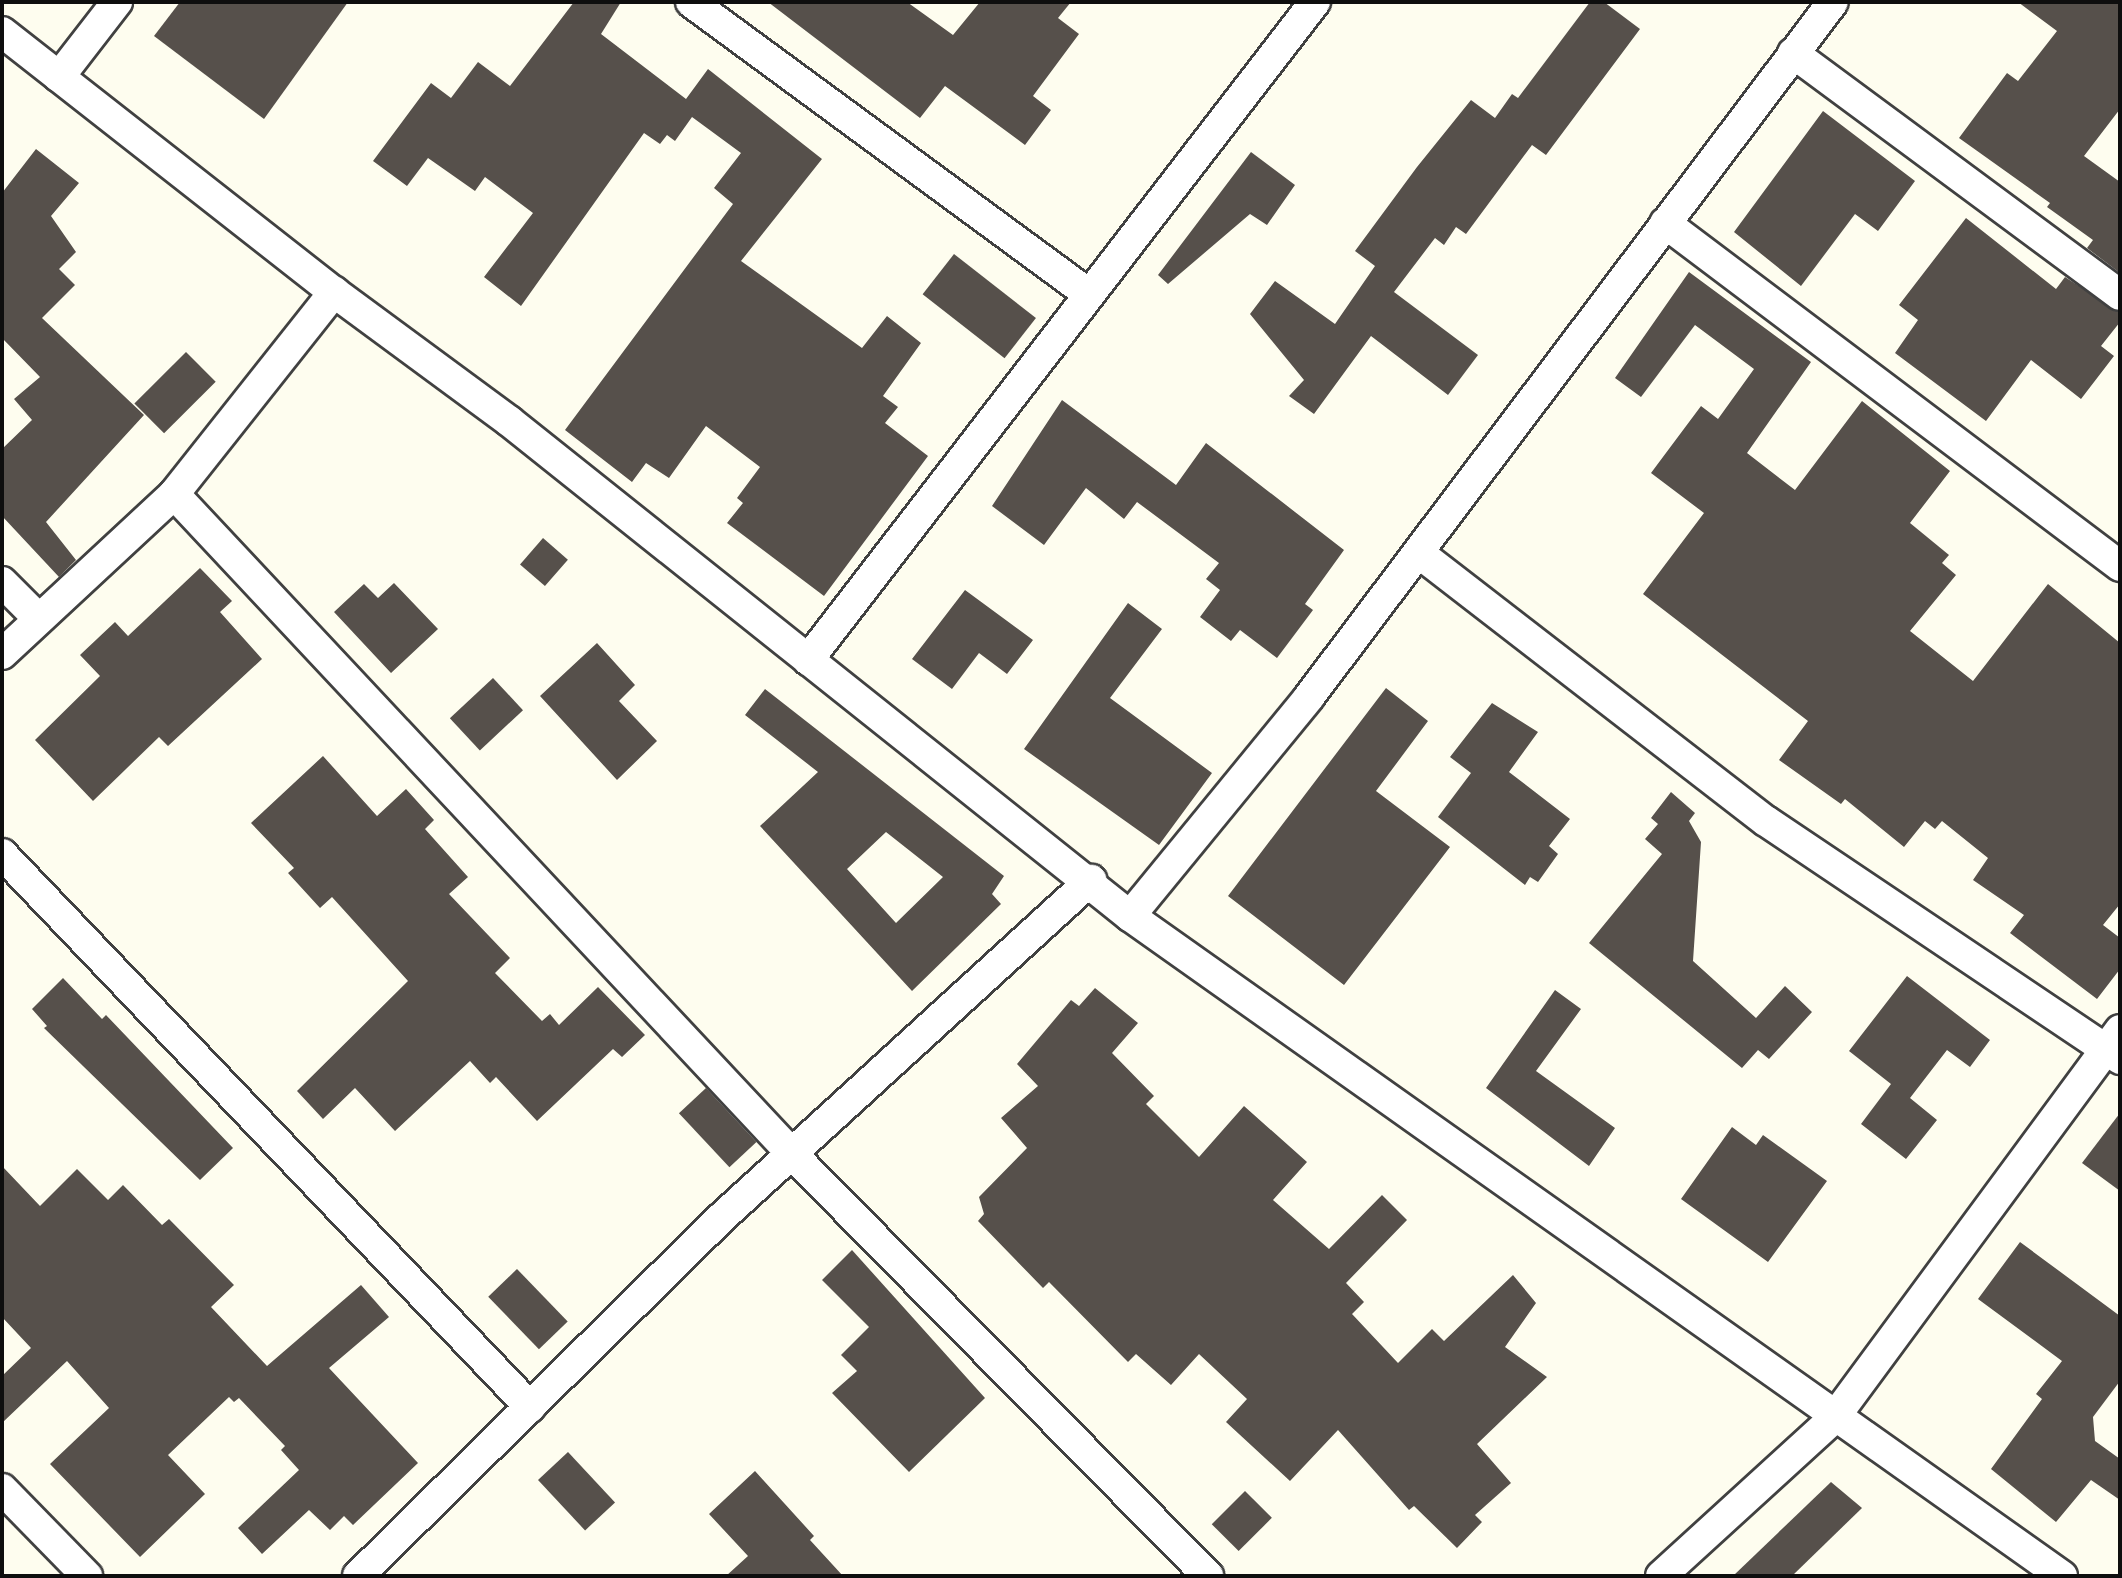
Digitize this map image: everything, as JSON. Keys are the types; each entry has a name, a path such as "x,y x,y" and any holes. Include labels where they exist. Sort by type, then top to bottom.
{"street":[{"path":"59,77 117,2"},
{"path":"691,2 1088,294"},
{"path":"808,660 1315,2"},
{"path":"1130,916 1419,553 1833,2"},
{"path":"2,32 334,292 509,421 808,660 1091,880 1130,916 1834,1418 2062,1576"},
{"path":"1793,53 2120,295"},
{"path":"1665,223 2120,566"},
{"path":"2,654 174,494 334,292"},
{"path":"174,494 792,1154 1208,1576"},
{"path":"1419,553 1766,821 2116,1045 1834,1418 1661,1576"},
{"path":"2,582 39,619"},
{"path":"2,854 530,1407"},
{"path":"358,1576 792,1154 1091,880"},
{"path":"2,1489 87,1576"}],"building":[{"path":"180,2 348,2 264,119 154,36"},
{"path":"574,2 621,2 601,34 686,99 708,69 822,159 741,261 862,348 887,316 921,343 883,396 898,407 885,423 928,456 824,596 727,523 743,503 737,498 760,467 706,426 669,478 646,463 632,482 565,430 733,204 714,188 741,153 692,117 675,141 667,135 660,144 644,133 521,306 484,277 533,213 485,177 475,191 428,158 407,186 373,161 431,83 451,98 478,62 510,86"},
{"path":"768,2 907,2 953,35 980,2 1071,2 1058,18 1079,34 1033,96 1051,110 1025,145 945,86 920,118"},
{"path":"1590,2 1604,2 1640,29 1546,155 1532,145 1466,234 1456,227 1444,245 1435,238 1394,292 1478,355 1448,395 1371,336 1314,414 1289,396 1304,380 1250,314 1275,281 1335,324 1375,266 1355,251 1417,167 1471,100 1495,118 1512,94 1518,98"},
{"path":"2018,2 2120,2 2120,109 2084,156 2120,182 2120,273 2087,248 2093,240 2047,207 2050,203 1959,138 2007,73 2018,81 2057,31"},
{"path":"1823,111 1915,181 1878,231 1855,214 1801,286 1734,232"},
{"path":"36,149 79,183 51,216 76,252 59,269 75,285 42,318 144,415 46,522 76,560 59,577 2,516 2,449 32,420 14,399 40,377 2,338 2,193"},
{"path":"1251,152 1295,185 1267,225 1250,214 1168,284 1158,275"},
{"path":"1966,218 2056,289 2065,277 2120,313 2120,322 2101,346 2114,356 2081,399 2031,360 1986,421 1895,353 1918,320 1899,305"},
{"path":"954,254 1036,318 1005,358 923,294"},
{"path":"1689,272 1811,362 1747,453 1795,490 1862,401 1950,471 1910,523 1949,555 1942,563 1956,575 1910,631 1973,681 2048,584 2120,643 2120,904 2103,925 2120,938 2120,969 2097,999 2010,933 2024,915 1973,880 1988,858 1942,821 1935,829 1925,821 1904,847 1845,799 1841,804 1779,760 1808,721 1643,594 1704,513 1651,473 1701,406 1718,419 1754,369 1695,325 1641,397 1615,378"},
{"path":"186,352 216,382 164,433 134,404"},
{"path":"1062,400 1176,485 1206,443 1344,550 1305,604 1313,610 1277,658 1240,630 1231,641 1200,617 1220,590 1206,579 1219,563 1137,502 1124,519 1086,488 1044,545 992,506"},
{"path":"543,538 568,560 545,586 520,564"},
{"path":"200,568 232,601 220,612 262,659 168,746 159,737 93,801 35,740 100,676 80,655 115,622 128,636"},
{"path":"394,583 438,629 391,673 334,612 364,584 378,598"},
{"path":"965,590 1033,640 1007,674 979,653 952,689 912,659"},
{"path":"1128,603 1162,629 1110,698 1212,773 1159,845 1024,749"},
{"path":"597,643 635,685 619,701 657,741 617,780 540,696"},
{"path":"493,678 523,710 480,750 450,718"},
{"path":"1386,688 1428,721 1376,791 1450,847 1344,985 1228,896"},
{"path":"765,689 1004,876 992,894 1001,904 912,991 760,826 818,772 745,715","holes":["886,832 943,877 896,923 847,869"]},
{"path":"1492,703 1538,732 1509,772 1570,819 1549,846 1558,854 1538,882 1530,877 1525,885 1438,817 1471,773 1450,757"},
{"path":"323,756 377,816 406,789 434,820 425,829 468,877 449,894 510,958 495,973 542,1021 550,1014 559,1025 598,987 645,1035 622,1057 613,1049 537,1121 496,1077 490,1083 470,1061 395,1131 355,1088 323,1119 297,1091 408,981 332,897 320,908 288,873 294,868 251,823"},
{"path":"1671,792 1695,813 1689,821 1701,842 1693,961 1756,1018 1785,986 1812,1012 1769,1059 1758,1050 1742,1068 1589,943 1662,854 1645,839 1658,824 1651,818"},
{"path":"1907,976 1990,1040 1970,1067 1947,1050 1910,1098 1937,1120 1906,1159 1861,1124 1891,1084 1849,1051"},
{"path":"63,978 102,1019 106,1015 233,1148 200,1180 44,1028 47,1026 32,1009"},
{"path":"1095,988 1138,1023 1112,1053 1154,1096 1146,1104 1199,1157 1244,1106 1307,1162 1273,1200 1329,1249 1382,1195 1407,1220 1346,1283 1364,1302 1352,1314 1398,1363 1432,1329 1444,1341 1513,1275 1536,1303 1505,1347 1547,1377 1477,1444 1511,1483 1475,1515 1482,1522 1457,1548 1414,1506 1409,1510 1338,1430 1290,1481 1226,1422 1247,1399 1199,1354 1171,1385 1136,1354 1128,1362 1049,1282 1043,1288 978,1221 984,1214 979,1197 1027,1148 1001,1118 1038,1086 1017,1064 1071,1000 1079,1006"},
{"path":"1555,990 1581,1009 1536,1071 1615,1128 1589,1166 1486,1088"},
{"path":"706,1088 756,1142 729,1167 679,1113"},
{"path":"2120,1113 2120,1191 2082,1163"},
{"path":"1732,1127 1756,1145 1763,1135 1827,1181 1768,1262 1681,1199"},
{"path":"2,1166 40,1206 77,1169 108,1200 123,1185 162,1225 169,1219 234,1285 211,1307 267,1366 361,1285 389,1317 329,1368 418,1463 353,1525 344,1516 330,1530 309,1510 262,1554 238,1528 299,1470 281,1450 285,1446 239,1398 234,1402 229,1397 168,1455 205,1494 140,1557 50,1464 109,1408 67,1361 2,1423 2,1376 31,1348 2,1317"},
{"path":"2020,1242 2120,1316 2120,1381 2093,1417 2095,1441 2120,1459 2120,1500 2091,1480 2056,1522 1991,1469 2042,1399 2036,1394 2062,1361 1978,1299"},
{"path":"852,1250 985,1398 909,1472 832,1393 857,1371 841,1355 869,1327 822,1280"},
{"path":"517,1269 568,1322 539,1349 488,1297"},
{"path":"568,1452 615,1502 585,1530 538,1480"},
{"path":"755,1471 814,1536 810,1540 843,1576 726,1576 748,1556 709,1514"},
{"path":"1831,1482 1862,1508 1792,1576 1733,1576"},
{"path":"1245,1491 1272,1518 1239,1551 1212,1524"}]}
